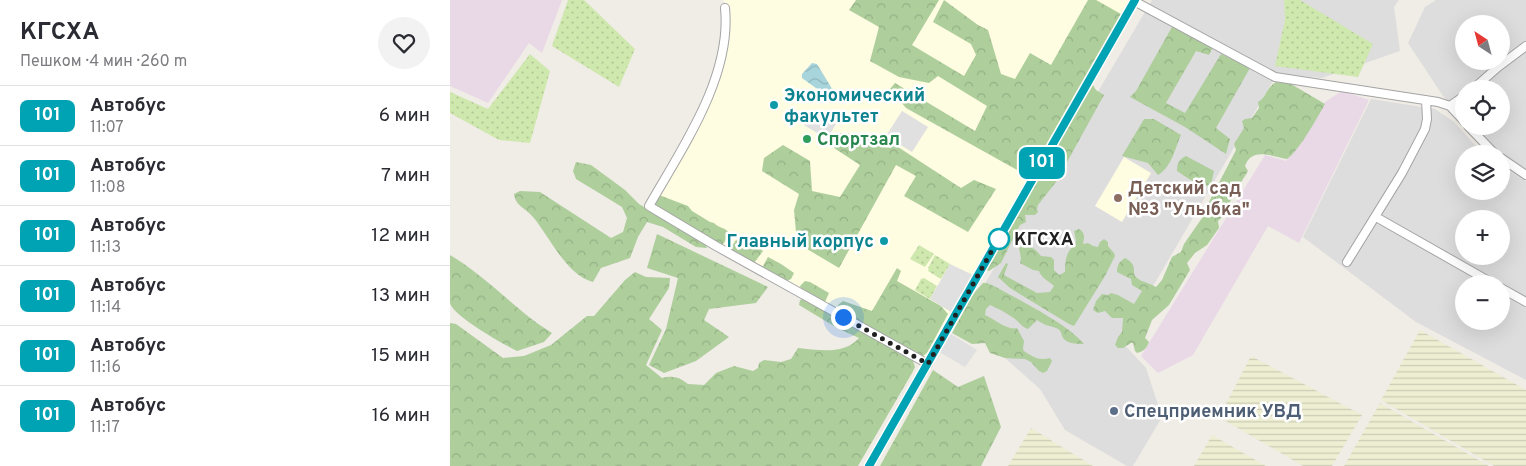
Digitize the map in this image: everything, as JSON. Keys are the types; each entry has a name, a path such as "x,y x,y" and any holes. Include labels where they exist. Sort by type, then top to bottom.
{"street":[{"path":"869,466 1134,1 1274,77 1426,100 1450,106 1455,112"},
{"path":"725,8 726,21 722,53 712,88 689,136 649,206 732,256 928,364"},
{"path":"1483,80 1526,46"},
{"path":"1347,262 1402,173 1425,129 1427,120 1426,100"},
{"path":"1450,106 1455,102"},
{"path":"1477,135 1486,145"},
{"path":"1510,164 1526,175"},
{"path":"1376,217 1478,275"},
{"path":"1510,293 1526,302"}],"shaded area":[{"path":"450,0 562,0 542,53 529,43 488,103 450,86"},
{"path":"724,0 1134,0 928,363 650,206 715,83 728,22"},
{"path":"1152,0 1399,0 1394,7 1400,51 1322,78 1277,74 1121,341 1146,368 1162,417 1133,466 1127,466 1065,430 1040,389 963,321"},
{"path":"1436,0 1526,0 1526,172 1510,161 1510,145 1488,145 1478,135 1510,135 1510,80 1455,80 1455,109 1443,96 1408,43 1425,7"},
{"path":"1342,91 1369,100 1299,243 1268,226 1193,355 1158,373 1141,356 1265,155 1286,161 1298,147 1325,102"},
{"path":"1371,99 1435,109 1455,123 1455,135 1466,135 1475,145 1455,145 1455,200 1510,200 1510,171 1526,181 1526,380 1416,322 1303,237"},
{"path":"813,110 836,124 827,139 804,125"},
{"path":"902,111 928,127 912,152 886,136"},
{"name":"Детский сад №3 \"Улыбка\"","path":"1124,157 1151,173 1122,222 1095,206"},
{"path":"950,264 973,275 951,312 930,299"},
{"path":"946,331 977,350 965,367 936,350"}],"green space":[{"path":"568,0 584,0 635,49 619,87 552,46"},
{"path":"856,0 939,0 912,45 964,76 976,55 971,44 933,22 944,0 978,25 988,30 1001,74 1015,79 1030,53 1051,65 1088,0 1096,0 1121,14 1028,176 906,108 890,89 895,83 975,131 987,106 938,76 929,83 899,77 870,61 879,27 849,10"},
{"path":"1284,0 1300,0 1373,44 1358,77 1275,66 1285,20"},
{"path":"1172,27 1213,47 1209,55 1196,51 1166,103 1185,113 1221,54 1250,68 1216,128 1230,139 1226,154 1185,127 1130,97 1136,91"},
{"path":"530,54 550,71 530,143 499,140 450,113 450,92 488,109"},
{"path":"1276,82 1291,84 1325,104 1313,125 1297,149 1287,159 1258,154 1248,160 1245,166 1248,171 1232,197 1226,213 1218,221 1219,228 1207,245 1195,253 1187,263 1190,270 1169,305 1152,320 1145,338 1149,342 1146,348 1137,353 1133,343 1131,343 1123,348 1118,348 1115,345 1122,332 1123,318 1112,318 1105,311 1098,313 1093,310 1096,301 1102,294 1108,295 1111,293 1134,304 1142,291 1132,285 1131,279 1117,272 1117,267 1125,258 1134,267 1134,274 1139,279 1156,287 1162,280 1172,257 1181,252 1184,244 1209,208 1209,202 1236,150 1234,144 1244,128 1242,121 1252,118 1259,108 1258,102"},
{"path":"1093,85 1096,90 1104,95 1056,182 1038,205 1038,212 1035,215 1025,215 1026,222 1020,225 1001,263 989,271 986,270 985,268"},
{"path":"1144,119 1154,119 1181,135 1170,162 1163,172 1158,175 1148,163 1122,156"},
{"path":"840,133 878,134 961,188 974,180 996,189 968,232 904,196 916,176 896,165 839,268 797,243 794,210 799,194 762,171 764,158 783,145 810,161 812,191 840,197 860,165 834,148"},
{"path":"1186,156 1214,171 1211,185 1199,184 1177,171 1179,162"},
{"path":"576,162 591,165 625,190 639,204 705,243 707,248 696,247 663,227 647,222 638,237 630,258 601,268 593,282 583,278 567,264 533,217 519,205 514,194 520,191 540,192 611,238 623,232 627,218 622,207 576,179 573,171"},
{"path":"659,195 688,206 692,211 726,230 729,233 724,243 721,245 655,207 653,204"},
{"path":"1079,229 1084,234 1083,244 1088,243 1098,247 1104,239 1108,242 1108,246 1115,256 1074,326 1010,288 998,277 1006,263 1008,264 1004,275 1037,293 1050,292 1054,286 1043,278 1039,271 1020,263 1019,248 1023,246 1025,248 1032,248 1041,256 1051,257 1054,260 1054,270 1059,275 1065,272 1067,257 1076,241 1074,231"},
{"path":"657,234 768,287 756,303 709,309 704,320 729,337 696,361 664,373 649,365 666,329 678,278 647,268"},
{"path":"736,240 755,249 757,245 763,251 754,263 737,255 730,249"},
{"path":"919,245 934,254 925,267 910,259"},
{"path":"450,255 479,275 527,316 552,333 544,342 517,351 469,322 453,309 450,303"},
{"path":"935,255 950,264 941,279 928,271"},
{"path":"768,257 794,273 791,279 787,281 764,270 763,266"},
{"path":"897,268 901,271 897,281 941,306 948,314 927,353 923,356 915,351 911,353 837,307 843,301 872,311"},
{"path":"635,272 646,277 670,278 669,288 649,319 662,330 646,365 662,378 676,377 688,384 704,385 716,373 734,366 753,371 764,360 781,362 791,359 798,348 839,349 846,347 859,338 837,328 799,305 800,300 804,299 865,331 913,361 915,367 858,466 450,466 450,323 456,324 503,358 524,356 551,345 587,316 594,316 625,280"},
{"path":"924,278 937,286 930,299 915,290 921,279"},
{"path":"805,281 829,293 825,302 801,289 800,286"},
{"path":"983,283 996,287 1043,313 1077,336 1084,344 1067,341 1058,329 1037,320 1028,329 1009,315 990,305 986,309 985,315 1009,328 1017,328 1024,341 1024,351 1036,358 1050,358 1052,361 1047,371 1043,373 1025,359 1005,358 990,353 985,343 972,344 952,333 973,294"},
{"path":"1420,330 1526,390 1526,466 1494,466 1381,400"},
{"path":"1251,356 1362,415 1332,466 1303,466 1219,417"},
{"path":"933,370 958,387 984,376 1001,427 981,466 880,466"},
{"path":"1380,403 1489,466 1344,466"},
{"path":"1031,428 1093,466 1008,466"},
{"path":"1212,435 1266,466 1194,466"}],"water":[{"path":"812,63 817,64 834,92 831,96 827,96 802,78 802,74"}],"bus line":[{"name":"101","path":"869,466 1135,0"}],"place":[{"name":"Экономический факультет","path":"774,105"},
{"name":"Спортзал","path":"807,139"},
{"name":"Детский сад №3 \"Улыбка\"","path":"1118,198"},
{"name":"КГСХА","path":"999,239"},
{"name":"Главный корпус","path":"884,241"},
{"name":"Спецприемник УВД","path":"1114,411"}],"route":[{"path":"843,317 928,364 999,239"}]}
